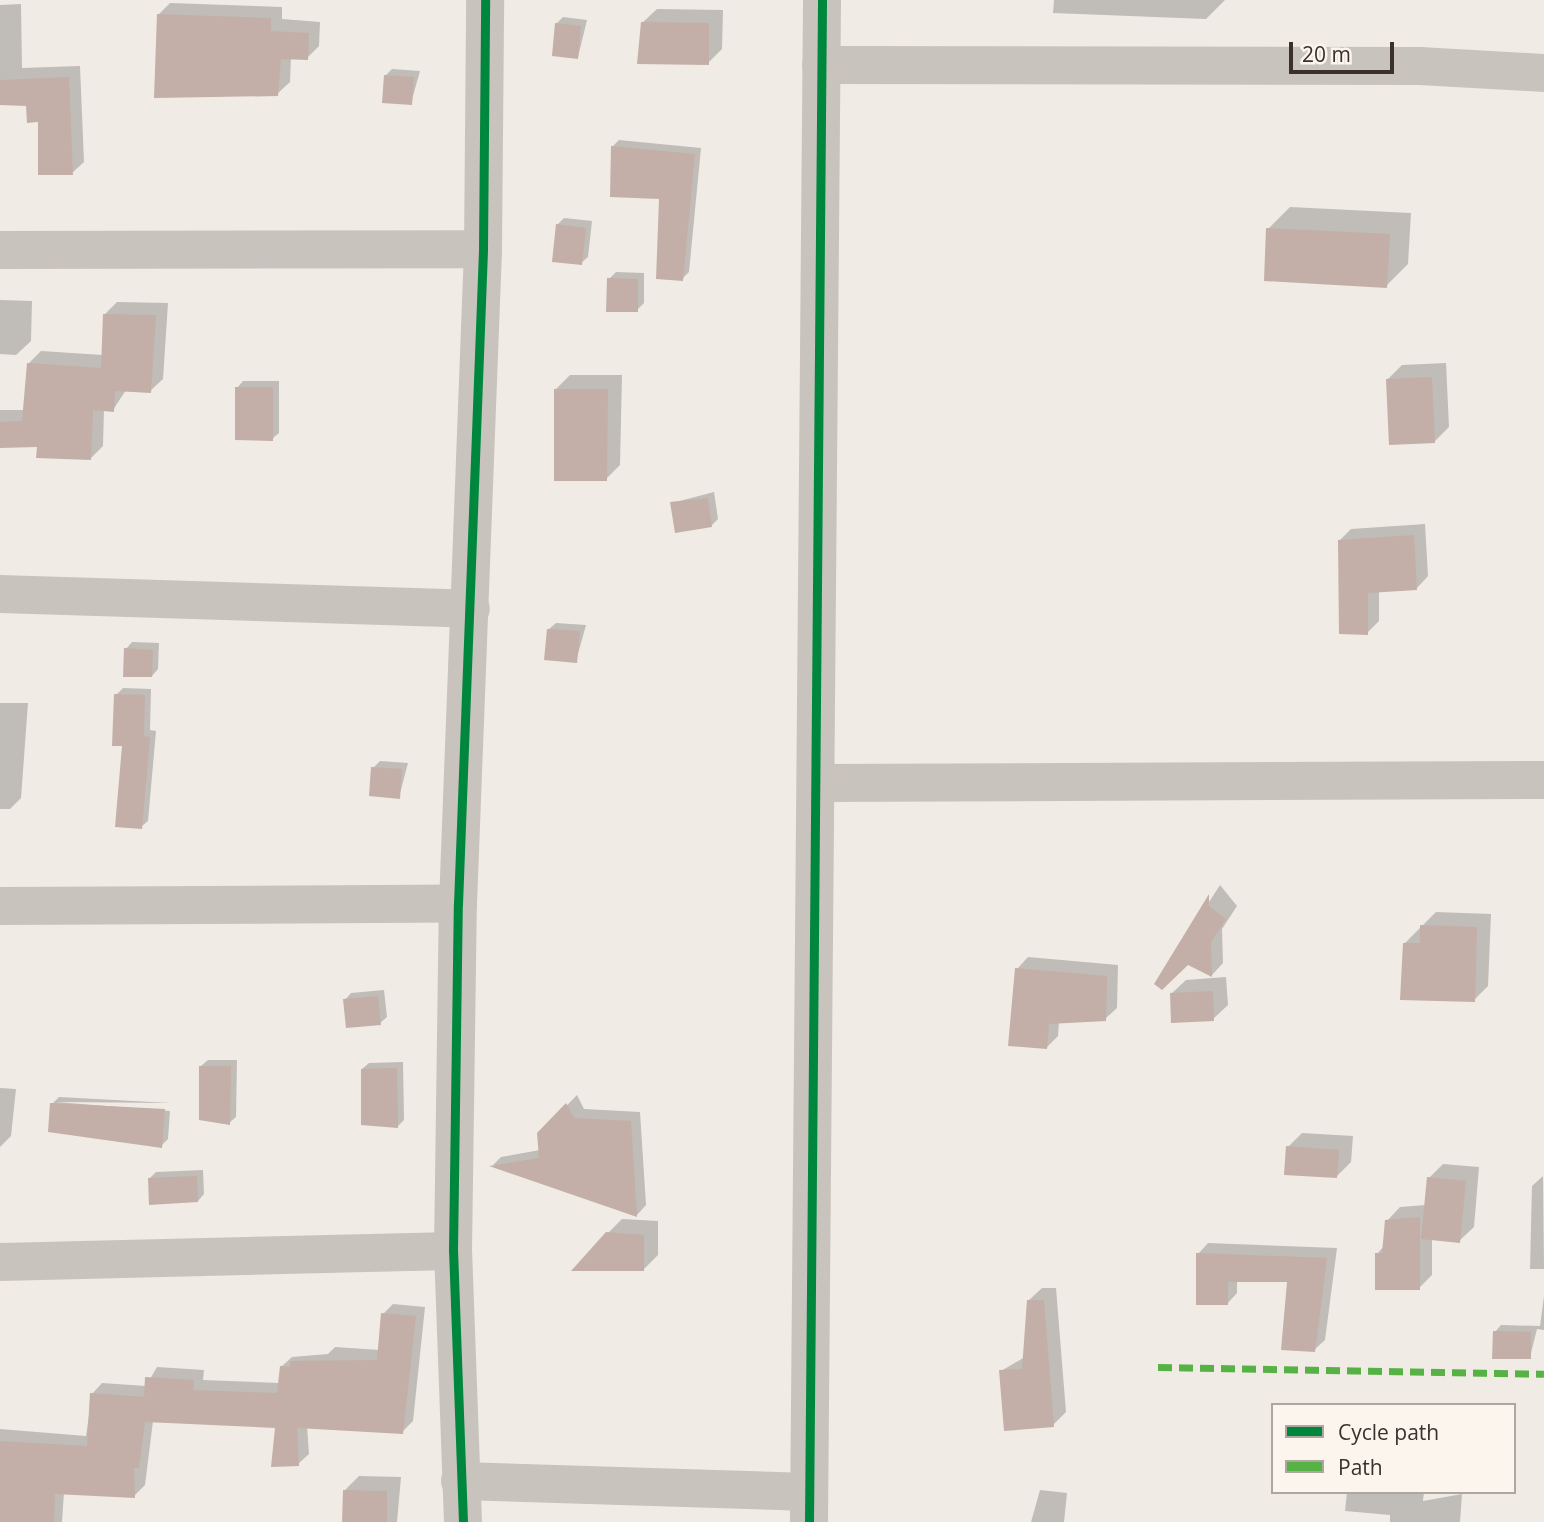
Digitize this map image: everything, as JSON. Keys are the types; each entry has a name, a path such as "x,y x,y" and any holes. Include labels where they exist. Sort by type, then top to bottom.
{"street":[{"path":"463,1522 453,1251 458,904 483,249 485,0"},
{"path":"460,1481 809,1507 818,783 822,0"},
{"path":"821,65 1420,66 1544,73"},
{"path":"0,250 483,249"},
{"path":"0,594 471,609"},
{"path":"818,783 1544,780"},
{"path":"0,906 458,904"},
{"path":"0,1262 453,1251"}],"building":[{"path":"157,14 271,18 271,31 309,33 308,60 281,59 278,96 154,98"},
{"path":"641,22 709,23 709,65 637,64"},
{"path":"555,23 581,26 578,59 552,56"},
{"path":"384,75 414,77 412,105 382,103"},
{"path":"69,77 73,175 38,175 38,122 27,123 26,106 0,105 0,80"},
{"path":"611,146 695,154 683,281 656,279 659,199 610,197"},
{"path":"556,224 586,228 582,265 552,262"},
{"path":"1266,228 1390,234 1387,288 1264,281"},
{"path":"607,278 638,279 638,312 606,312"},
{"path":"103,314 156,315 151,393 115,391 114,412 93,410 91,460 36,458 37,447 0,448 0,422 22,421 27,363 101,368"},
{"path":"1432,377 1435,443 1389,445 1386,379"},
{"path":"235,387 273,387 273,441 235,440"},
{"path":"554,389 608,389 607,481 554,481"},
{"path":"708,498 712,527 675,533 670,502"},
{"path":"1414,535 1417,590 1368,593 1368,635 1339,634 1338,540"},
{"path":"547,629 580,631 577,663 544,660"},
{"path":"124,648 153,650 152,677 123,677"},
{"path":"114,694 145,695 144,736 150,737 142,829 115,827 122,746 112,746"},
{"path":"371,767 402,769 400,799 369,796"},
{"path":"1209,894 1209,906 1226,919 1211,942 1212,977 1188,965 1162,990 1154,984"},
{"path":"1420,925 1477,927 1475,1002 1400,1000 1403,943 1420,943"},
{"path":"1015,968 1107,976 1106,1021 1049,1024 1047,1049 1008,1046"},
{"path":"1213,991 1214,1021 1171,1023 1170,993"},
{"path":"378,996 381,1025 346,1028 343,999"},
{"path":"199,1066 231,1066 230,1125 199,1120"},
{"path":"397,1068 398,1128 361,1125 361,1069"},
{"path":"50,1103 165,1109 162,1148 48,1132"},
{"path":"566,1103 574,1118 631,1121 637,1217 489,1166 539,1158 537,1133"},
{"path":"1286,1146 1339,1150 1337,1178 1284,1175"},
{"path":"197,1176 198,1202 149,1205 148,1178"},
{"path":"1427,1177 1466,1181 1460,1243 1421,1239"},
{"path":"1420,1217 1420,1290 1375,1290 1375,1253 1382,1253 1385,1220"},
{"path":"606,1232 644,1235 644,1271 571,1271"},
{"path":"1196,1253 1327,1258 1315,1352 1281,1350 1287,1282 1228,1282 1228,1305 1196,1305"},
{"path":"1027,1300 1044,1300 1054,1427 1004,1431 999,1370 1022,1369"},
{"path":"381,1313 416,1316 403,1434 297,1428 299,1466 271,1467 275,1428 145,1422 139,1468 134,1468 135,1498 55,1494 54,1522 0,1522 0,1441 87,1446 90,1393 144,1397 145,1377 194,1380 193,1390 277,1393 280,1366 290,1367 290,1361 377,1360"},
{"path":"1493,1331 1531,1332 1531,1359 1492,1359"},
{"path":"343,1490 387,1491 387,1522 342,1522"}],"marked path":[{"path":"1158,1367 1544,1374"}],"cycle path":[{"path":"463,1522 453,1251 458,904 483,249 485,0"},
{"path":"809,1522 822,0"}]}
